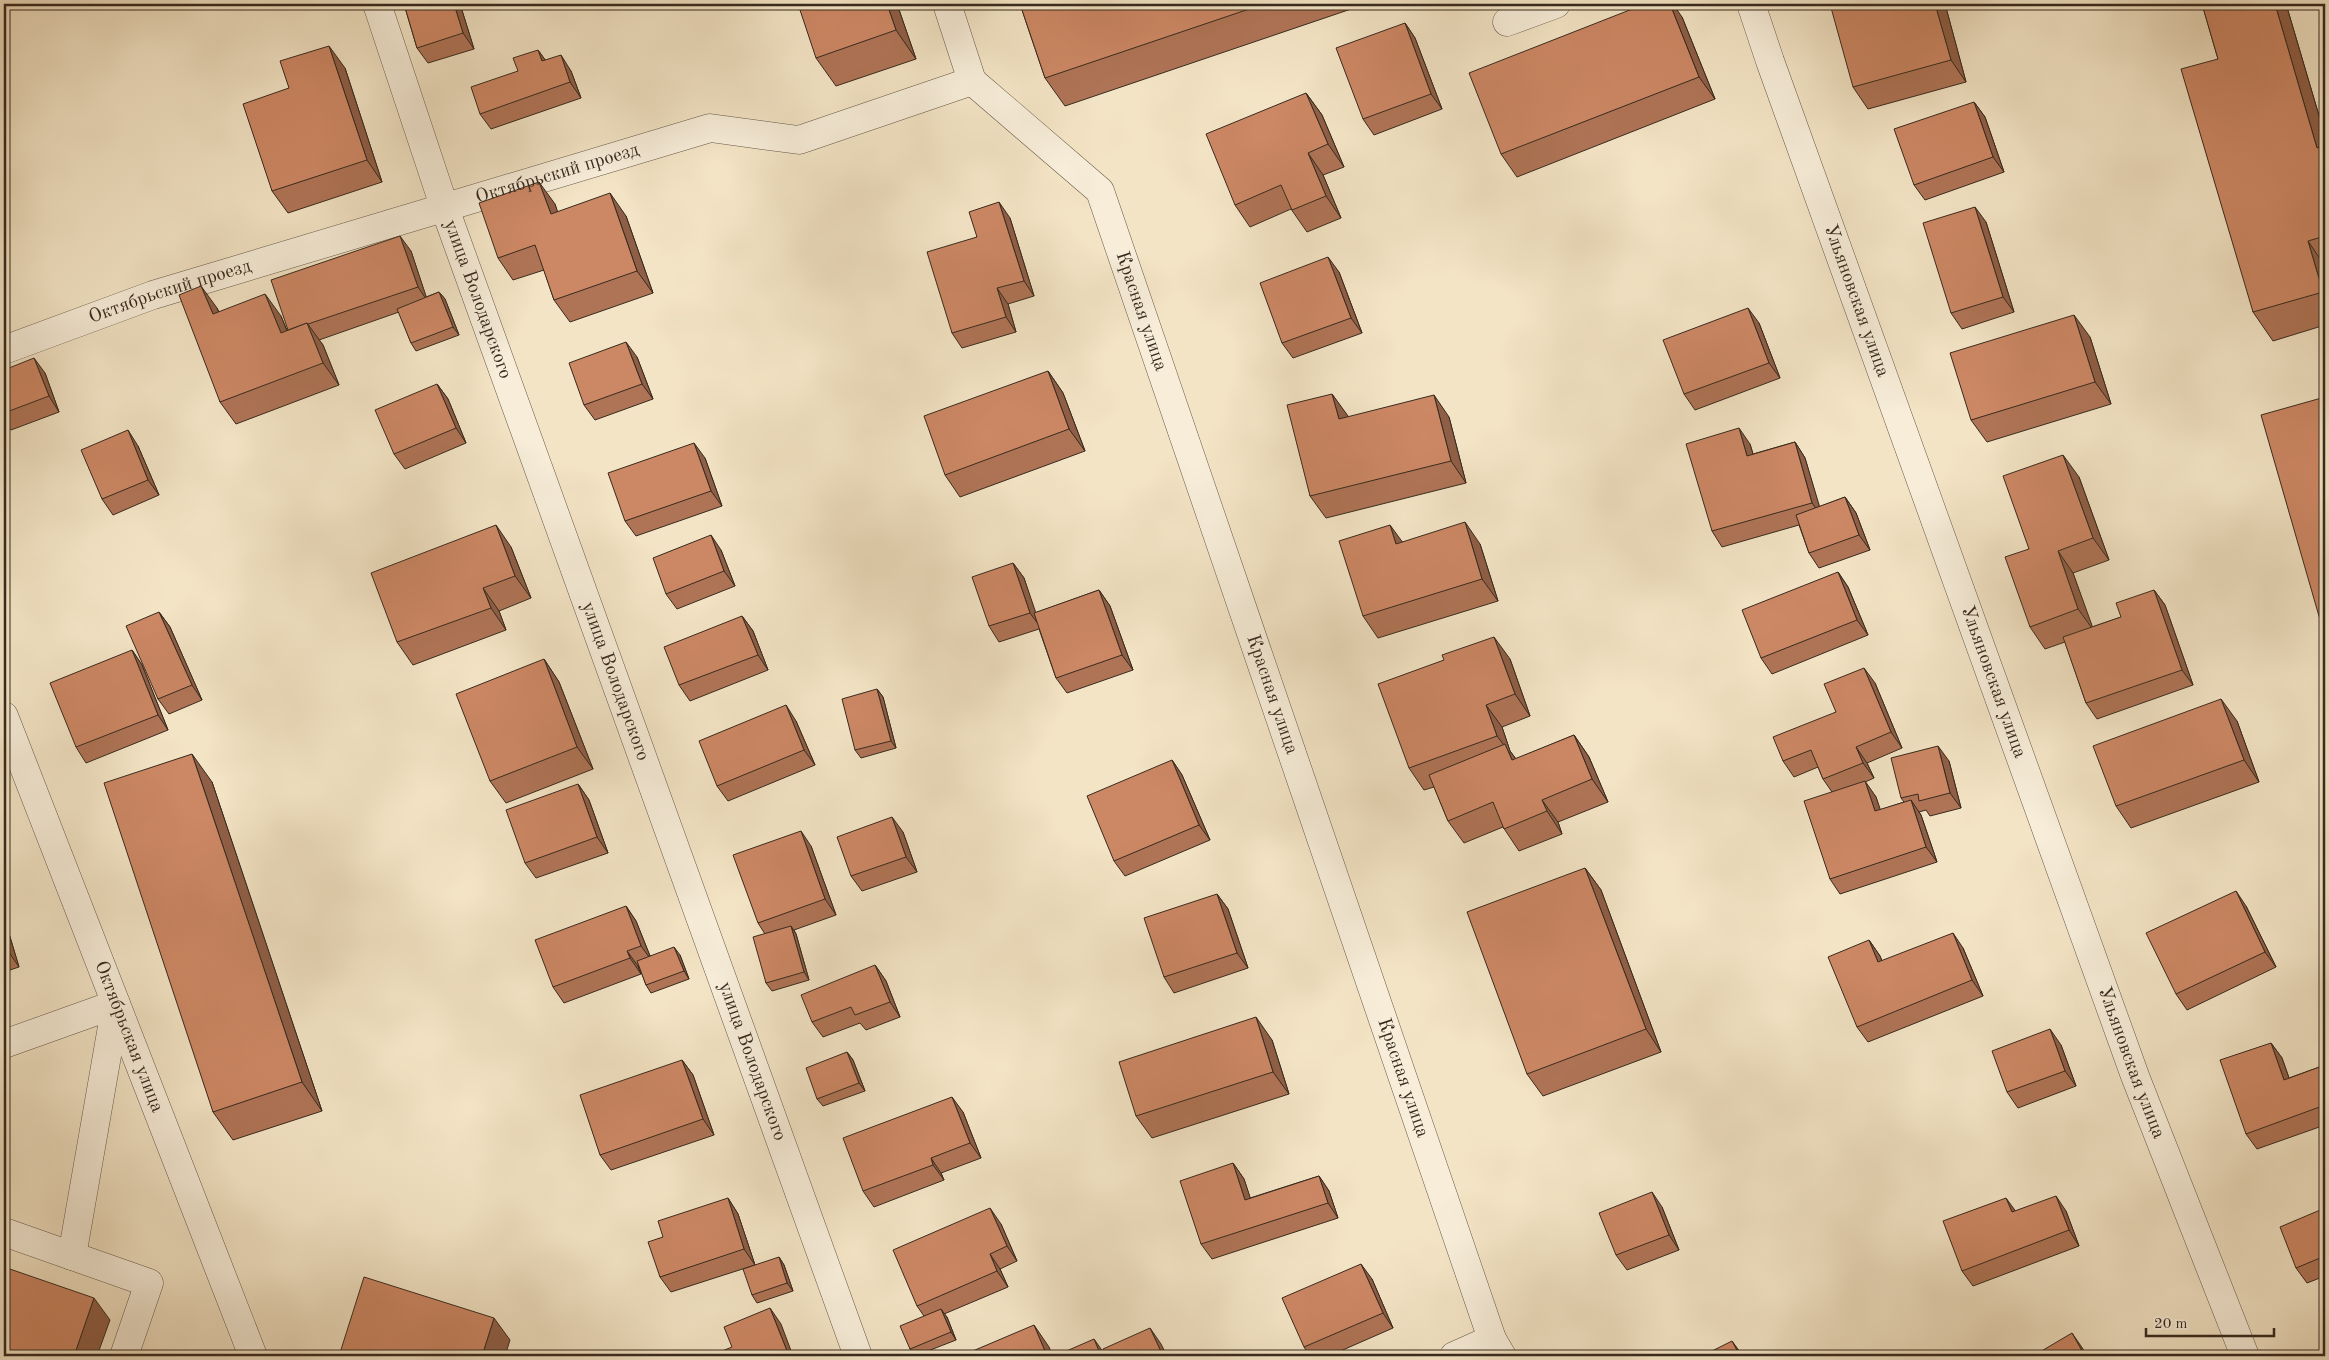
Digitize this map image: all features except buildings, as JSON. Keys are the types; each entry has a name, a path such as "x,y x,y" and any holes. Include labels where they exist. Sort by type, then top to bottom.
{"street":[{"name":"улица Володарского","path":"377,4 444,206 858,1356"},
{"path":"947,4 972,81"},
{"path":"1507,22 1556,4"},
{"name":"Ульяновская улица","path":"1751,4 2135,1076 2245,1356"},
{"name":"Октябрьский проезд","path":"4,350 153,295 444,206 710,128 799,140 972,81"},
{"name":"Красная улица","path":"972,81 1100,191 1497,1347"},
{"name":"Октябрьская улица","path":"4,716 253,1356"},
{"path":"4,1044 116,1004 72,1256"},
{"path":"4,1232 149,1283 124,1356"},
{"path":"1454,1356 1497,1347"}]}
